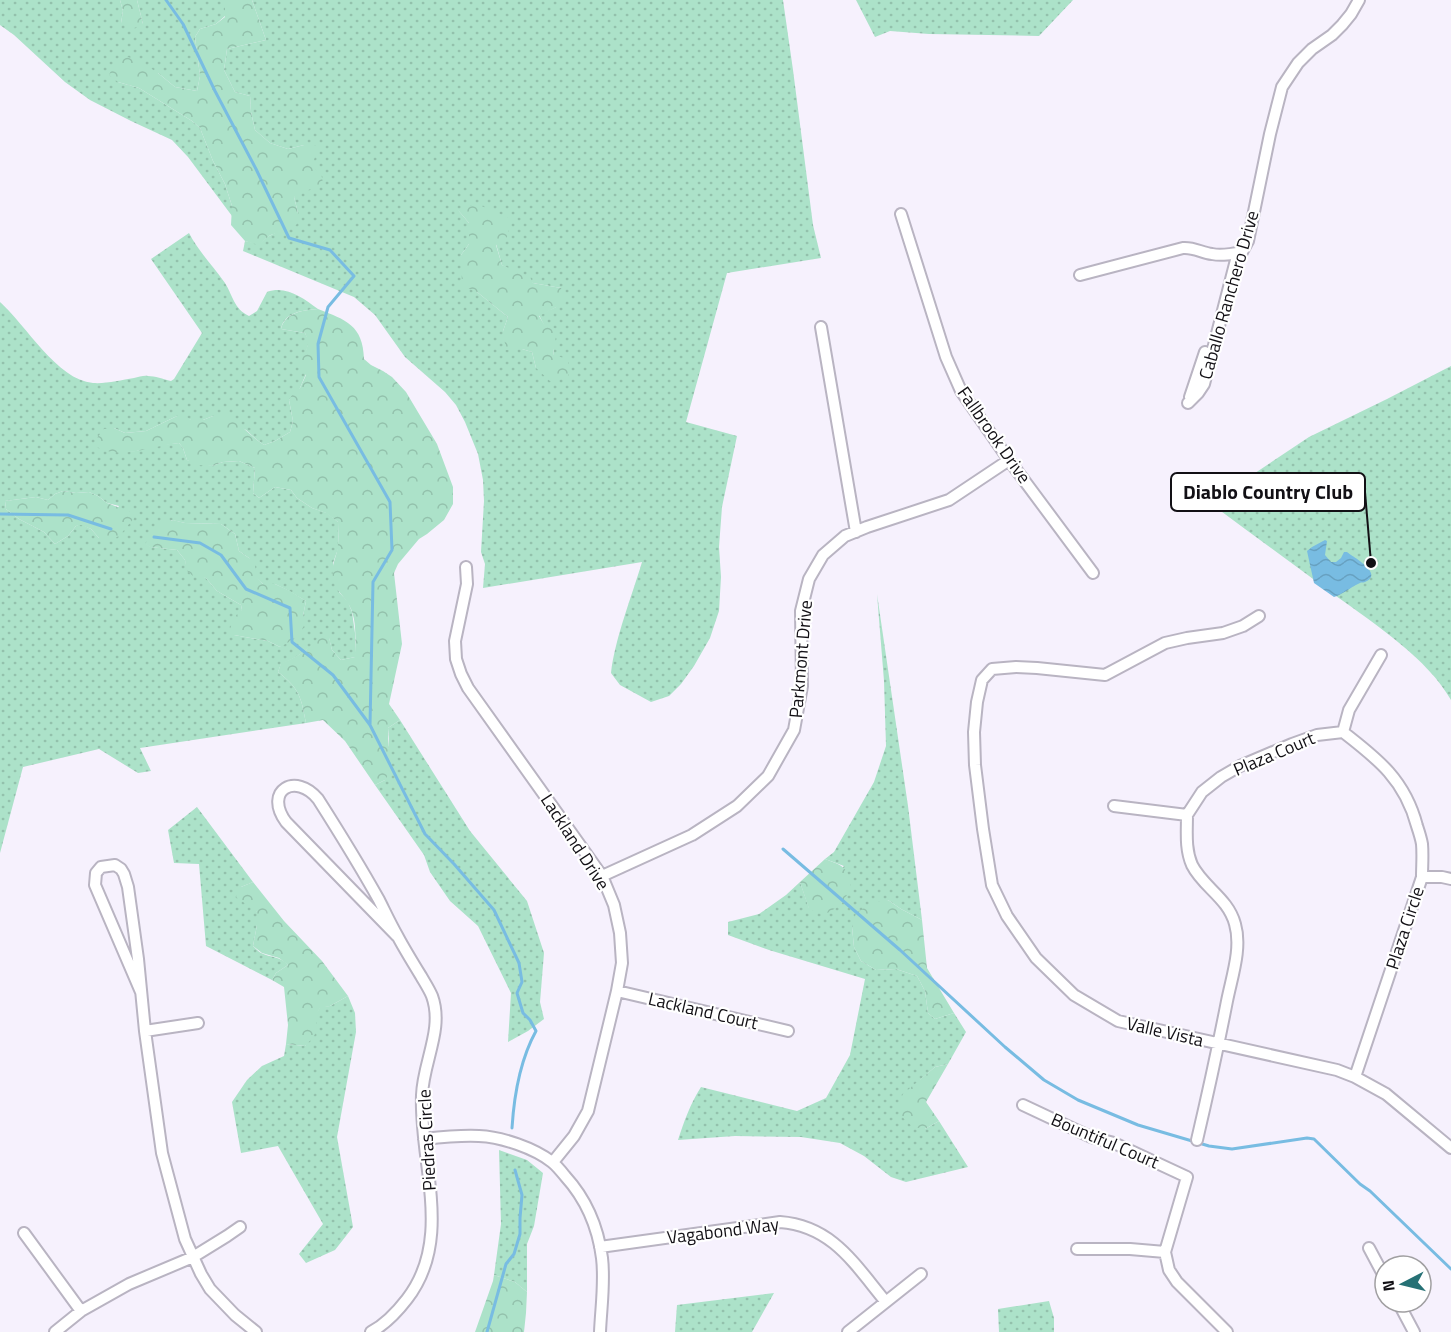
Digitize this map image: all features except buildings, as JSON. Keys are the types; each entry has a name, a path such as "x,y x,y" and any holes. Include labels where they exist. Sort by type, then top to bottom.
{"street":[{"name":"Caballo Ranchero Drive","path":"1188,404 1204,384 1239,256 1248,241 1270,134 1284,82 1312,49 1342,25 1359,0"},
{"name":"Fallbrook Drive","path":"900,214 943,346 961,391 1093,573"},
{"path":"1080,275 1190,247 1213,255 1239,256"},
{"path":"821,327 856,531"},
{"name":"Parkmont Drive","path":"602,876 692,835 737,806 768,776 794,730 802,686 801,611 809,579 823,555 845,536 856,531 949,500 1009,460"},
{"name":"Lackland Drive","path":"466,567 467,584 455,641 456,659 461,674 468,688 602,876 614,905 620,933 622,963 617,991 588,1111 574,1137 553,1162"},
{"name":"Valle Vista","path":"1258,616 1243,626 1223,633 1165,643 1104,675 1037,668 992,669 982,680 974,732 975,765 993,885 1007,916 1036,958 1074,995 1118,1022 1336,1070 1355,1077 1386,1094 1451,1149"},
{"path":"1342,732 1349,711 1381,655"},
{"name":"Plaza Court","path":"1187,815 1202,792 1240,766 1317,735 1342,732"},
{"name":"Plaza Circle","path":"1342,732 1375,756 1393,776 1414,814 1422,843 1422,877 1355,1077"},
{"name":"Piedras Circle","path":"371,1332 396,1314 411,1294 420,1278 430,1246 432,1210 424,1139 422,1094 435,1029 435,1006 431,994 378,899 318,799 306,787 288,787 282,790 277,800 279,812 285,822 397,936"},
{"path":"1114,806 1187,815 1187,848 1192,865 1229,908 1235,922 1237,950 1197,1140"},
{"path":"141,992 95,885 96,873 101,867 115,865 121,869 128,887 162,1153 185,1239 210,1289 235,1315 256,1332"},
{"path":"1422,877 1451,879"},
{"name":"Lackland Court","path":"617,991 788,1031"},
{"path":"145,1031 198,1023"},
{"name":"Bountiful Court","path":"1023,1105 1091,1137 1114,1143 1186,1178 1165,1252"},
{"path":"424,1139 458,1136 501,1139 553,1162 584,1201 595,1223 602,1260 600,1332"},
{"name":"Vagabond Way","path":"600,1247 780,1222 793,1223 822,1234 835,1243 886,1302"},
{"path":"55,1332 81,1311 129,1284 193,1257 240,1227"},
{"path":"24,1233 81,1311"},
{"path":"1369,1248 1373,1256"},
{"path":"1077,1249 1165,1252 1169,1270 1177,1282 1227,1332"},
{"path":"848,1332 921,1274"},
{"path":"1404,1314 1414,1332"}],"green space":[{"path":"0,0 120,0 123,11 121,23 143,24 137,0 225,0 225,16 216,24 200,29 195,37 200,76 197,91 175,87 158,73 118,82 139,88 200,128 225,184 232,206 232,216 188,157 172,140 90,100 65,82 0,25"},
{"path":"120,0 137,0 143,24 130,30 121,23 123,11"},
{"path":"225,0 252,0 266,40 227,49 224,70 235,92 250,96 255,130 270,143 288,149 304,145 318,146 312,167 321,173 323,183 294,197 298,213 297,224 284,234 270,235 259,245 245,241 231,225 232,206 225,184 200,128 139,88 118,82 109,75 114,64 124,56 138,60 175,87 197,91 200,76 195,37 200,29 216,24 225,17"},
{"path":"252,0 783,0 813,225 821,258 727,273 686,422 737,436 722,507 719,547 721,577 719,611 710,638 694,666 669,696 651,702 620,685 611,673 620,631 642,562 483,588 485,564 481,552 483,480 478,454 456,405 445,392 405,357 375,315 354,297 243,251 245,241 259,244 277,232 298,213 294,197 312,167 304,145 288,149 270,143 255,130 250,96 235,92 224,70 227,49 266,40","holes":["458,210 496,244 502,265 533,283 561,288 556,307 539,315 554,346 553,356 536,368 532,352 522,349 503,331 508,317 477,292 461,255 469,244 469,223"]},
{"path":"856,0 1073,0 1039,36 890,31 875,37"},
{"path":"477,204 511,219 507,237 496,245 502,265 530,277 533,283 561,288 566,302 539,316 545,326 557,329 553,355 568,359 568,378 550,381 536,368 532,352 522,349 506,350 503,331 508,317 477,292 462,286 461,255 469,244 469,223 458,210"},
{"path":"189,233 225,283 237,306 249,316 257,311 267,292 274,290 288,291 318,309 290,315 281,329 305,333 309,341 306,352 306,374 300,388 289,400 293,421 290,432 264,445 246,430 213,416 203,420 191,420 177,416 146,431 125,433 114,428 112,452 136,451 179,443 187,460 212,466 223,462 239,461 255,468 253,493 259,498 275,487 291,490 297,498 312,508 327,513 338,522 338,549 333,563 339,592 348,602 352,612 355,657 341,660 332,650 329,638 322,635 303,652 281,664 278,672 291,683 298,694 306,723 140,748 151,771 138,773 99,749 23,767 0,853 0,302 55,362 80,380 103,383 146,376 171,381 202,333 151,259","holes":["63,491 89,492 107,503 119,506 99,538 91,529 81,524 55,544 44,532 19,519 6,509 5,501 36,497 48,500","172,520 185,523 221,524 235,534 239,551 249,558 255,577 263,584 275,584 306,601 303,616 280,647 268,641 234,635 242,610 241,605 217,591 206,578 187,570 185,560 177,550 151,547 146,544"]},
{"path":"318,309 351,325 360,338 364,359 392,377 406,392 437,444 453,487 453,504 444,520 419,539 398,564 394,573 402,644 389,704 400,720 388,728 389,773 385,780 375,785 345,741 323,720 306,723 298,694 291,683 278,672 281,663 303,652 321,634 329,637 332,650 341,660 355,657 353,615 333,578 338,544 338,522 297,498 291,490 275,487 259,498 253,493 255,468 239,461 223,462 212,466 198,465 187,460 179,443 120,453 94,446 96,439 104,429 114,428 125,433 146,431 183,415 191,420 203,420 224,414 264,445 290,432 293,421 289,400 295,390 300,388 306,375 300,367 308,344 305,333 281,329 283,323 291,315"},
{"path":"1451,366 1451,700 1429,670 1400,643 1210,503 1309,437"},
{"path":"63,491 89,492 107,503 131,512 134,518 120,535 111,541 99,538 91,529 81,525 76,526 68,536 55,544 44,532 19,519 6,509 5,501 36,497 48,500"},
{"path":"173,520 185,523 221,524 235,534 239,551 255,565 256,577 263,584 275,584 306,601 303,616 304,627 296,638 280,647 268,641 229,632 234,617 242,610 241,605 217,591 206,578 193,576 186,570 185,560 177,550 150,547 145,544 158,525"},
{"path":"877,594 922,920 888,900 852,927 854,947 861,961 876,970 896,969 917,976 925,991 928,1013 935,1019 954,1013 966,1032 948,1064 935,1067 920,1080 925,1129 939,1121 968,1167 906,1182 891,1177 864,1156 840,1143 801,1137 735,1136 678,1140 690,1106 701,1087 797,1111 826,1098 850,1055 865,979 728,935 728,922 759,914 800,882 809,908 844,866 825,859 834,852 874,782 886,746 884,681"},
{"path":"400,720 470,831 527,901 544,953 540,1002 544,1019 508,1042 511,993 478,926 450,901 430,872 424,855 375,785 385,780 388,728"},
{"path":"197,807 253,882 241,887 257,912 253,946 261,953 279,959 288,965 276,973 272,980 206,946 199,864 174,863 168,830"},
{"path":"825,859 844,868 851,888 841,905 824,915 809,909 800,882"},
{"path":"253,882 284,921 322,961 348,996 330,1006 320,1008 317,1014 315,1034 305,1046 286,1044 288,1025 284,987 272,980 276,973 288,965 279,958 262,953 253,946 257,912 236,897 241,887"},
{"path":"888,900 922,920 927,968 954,1013 935,1019 928,1013 925,991 917,976 896,969 876,970 861,961 854,947 852,927 856,913 872,903"},
{"path":"348,996 355,1013 356,1032 337,1137 353,1227 335,1250 306,1263 299,1254 323,1224 278,1146 241,1153 232,1102 247,1080 262,1066 284,1056 286,1044 305,1046 316,1027 316,1014 320,1007 330,1006"},
{"path":"948,1064 926,1102 939,1121 925,1129 913,1127 900,1115 898,1104 903,1094 935,1067"},
{"path":"499,1150 527,1160 543,1173 534,1226 527,1244 527,1292 515,1282 494,1275 501,1224"},
{"path":"494,1275 515,1282 527,1292 524,1332 475,1332"},
{"path":"774,1293 752,1332 675,1332 677,1305"},
{"path":"1049,1301 1054,1318 1054,1332 999,1332 998,1309"}],"water":[{"path":"1327,541 1325,555 1331,562 1336,562 1344,552 1347,552 1370,570 1370,579 1334,597 1314,583 1307,551"}],"waterway":[{"path":"166,0 183,24 289,238 330,250 354,276 328,307 318,344 319,377 390,502 392,550 373,582 370,725"},
{"path":"0,514 68,515 111,529"},
{"path":"154,537 200,543 221,555 246,589 290,608 292,642 333,675 370,725 425,834 494,910 519,963 522,982 517,993 523,1013 536,1031 530,1042 519,1078 512,1128"},
{"path":"783,849 900,950 1044,1080 1078,1100 1138,1125 1209,1146 1232,1149 1307,1138 1314,1139 1451,1269"},
{"path":"487,1332 506,1264 514,1254 520,1234 522,1195 515,1170"}],"place":[{"name":"Diablo Country Club","path":"1371,563"}]}
